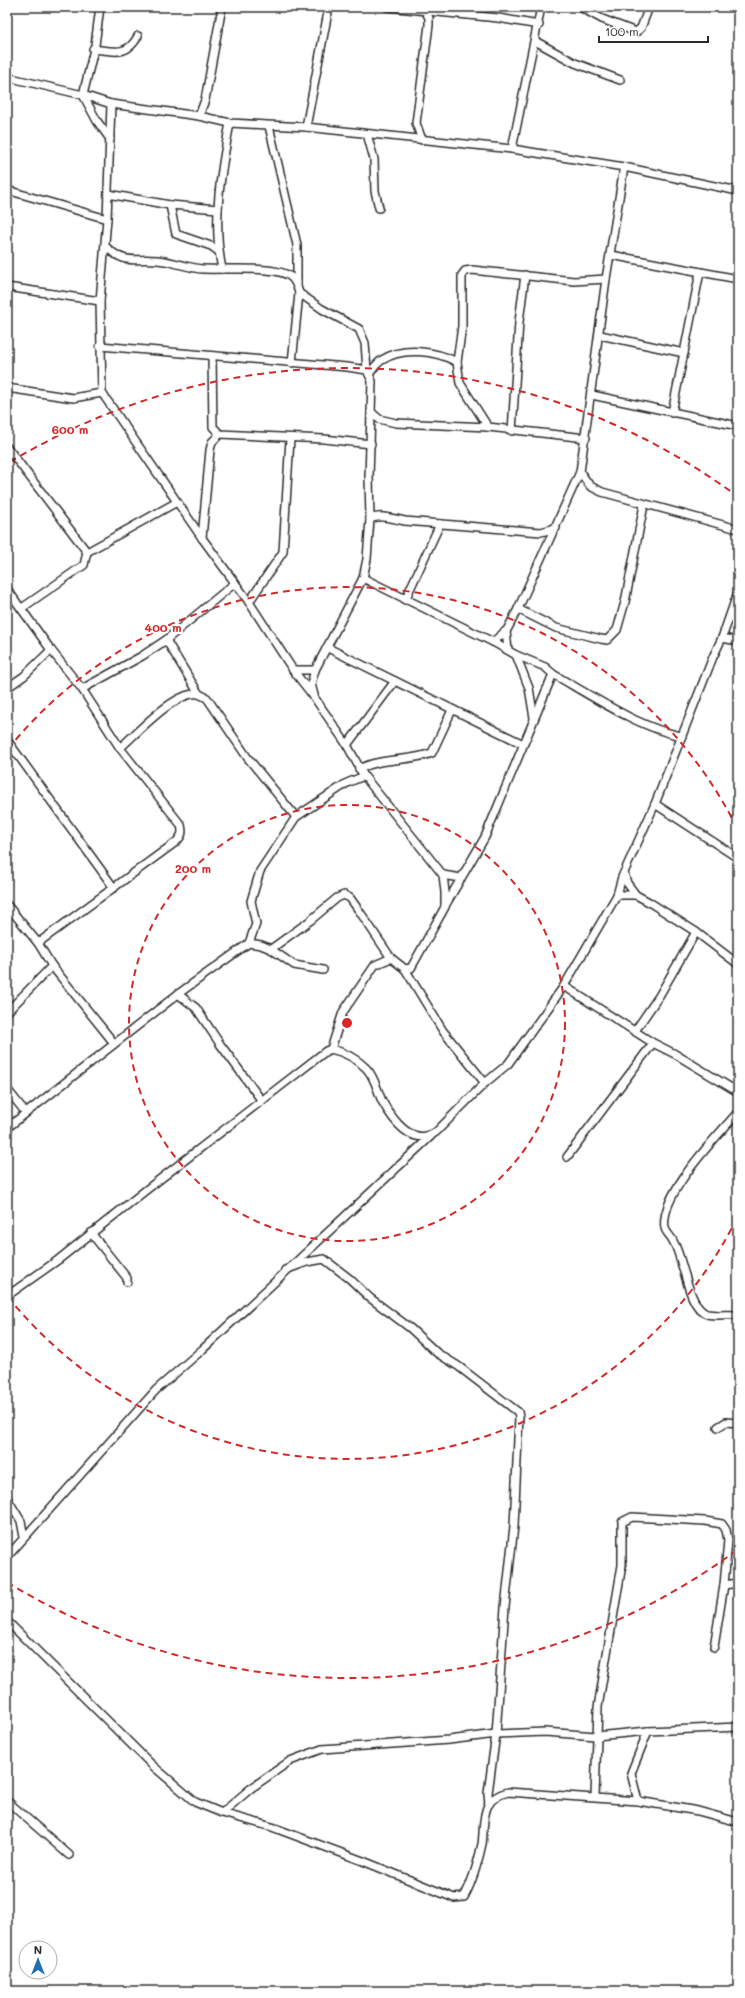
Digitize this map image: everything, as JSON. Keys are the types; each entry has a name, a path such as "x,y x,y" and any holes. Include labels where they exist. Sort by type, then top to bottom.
{"street":[{"path":"100,7 83,95 97,121 110,139"},
{"path":"199,116 206,100 222,7"},
{"path":"306,128 329,7"},
{"path":"387,7 498,18 538,25"},
{"path":"512,149 542,7"},
{"path":"580,7 602,19 636,32 641,28 649,7"},
{"path":"422,140 416,123 429,25 429,18 426,12"},
{"path":"93,49 123,51 134,44 138,36"},
{"path":"535,41 575,62 620,80"},
{"path":"7,77 83,95 111,104 199,116 230,123 306,128 512,149 624,167 738,191"},
{"path":"111,104 106,247 100,301 102,393 202,538 249,602 293,670 314,697 347,745 359,769 442,875 445,892 445,907"},
{"path":"222,269 218,251 218,209 222,166 230,123"},
{"path":"269,126 298,246 298,289 292,363"},
{"path":"367,134 374,159 374,191 380,208"},
{"path":"493,642 506,631 518,609 556,528 580,472 592,396 606,279 611,256 624,167"},
{"path":"7,190 107,219"},
{"path":"108,194 170,205 218,209"},
{"path":"170,205 176,234 211,246 218,251"},
{"path":"106,247 118,257 125,260 159,260 187,267 278,272 288,275 298,289 322,309 359,329 365,343 368,372 372,382 370,519 367,559 363,578 328,648 315,670 312,684 314,697"},
{"path":"611,256 738,279"},
{"path":"288,275 298,270"},
{"path":"488,427 460,383 457,362 462,326 462,275 465,271 472,270 574,281 606,279"},
{"path":"672,413 700,272"},
{"path":"512,431 519,322 525,275"},
{"path":"7,287 100,301"},
{"path":"600,334 684,352"},
{"path":"100,346 347,367 368,372"},
{"path":"368,372 381,360 410,352 445,356 457,362"},
{"path":"212,356 213,427 220,434 324,439 371,444"},
{"path":"7,388 73,398 102,393"},
{"path":"592,396 738,426"},
{"path":"371,412 379,419 396,423 488,427 512,431 586,438"},
{"path":"202,538 210,450 212,442 220,434"},
{"path":"249,602 283,552 286,524 290,438"},
{"path":"7,448 87,552"},
{"path":"580,472 590,486 602,492 737,530"},
{"path":"22,608 84,565 87,552 177,502"},
{"path":"518,609 556,628 606,640 613,635 617,630 625,602 644,505"},
{"path":"370,519 377,516 384,516 405,521 541,532 556,528"},
{"path":"405,600 440,524"},
{"path":"541,532 548,544"},
{"path":"363,578 493,642 516,655 545,667 553,674 643,724 670,734 682,736"},
{"path":"82,689 142,656 166,640 235,583"},
{"path":"7,589 51,650 82,689 120,748 181,825 182,831 182,836 176,842 38,943"},
{"path":"7,1557 90,1466 156,1390 203,1349 285,1270 357,1206 484,1083 508,1064 564,986 617,895 624,873 655,804 713,657 722,638 738,592"},
{"path":"506,631 508,650"},
{"path":"722,638 738,641"},
{"path":"166,640 199,694"},
{"path":"328,648 523,744"},
{"path":"7,688 24,676 51,650"},
{"path":"516,655 529,688 534,718"},
{"path":"293,670 315,670"},
{"path":"405,969 411,968 485,838 553,674"},
{"path":"347,745 395,681"},
{"path":"120,748 162,710 188,695 199,694 207,698 247,757 296,817"},
{"path":"359,769 380,762 413,759 432,753 452,710"},
{"path":"7,740 114,888"},
{"path":"7,1128 178,994 249,943 256,924 251,901 260,871 296,817 347,783 364,776"},
{"path":"655,804 738,858"},
{"path":"624,873 625,880 636,895 696,932 738,964"},
{"path":"442,875 461,878"},
{"path":"271,949 311,920 324,907 337,898 344,895 350,898 391,958 405,969 443,1031 484,1083"},
{"path":"617,895 636,895"},
{"path":"7,905 38,943 52,966 114,1043"},
{"path":"635,1031 659,996 696,932"},
{"path":"249,943 261,945 271,949 294,965 323,970"},
{"path":"331,1049 343,1012 376,965 391,958"},
{"path":"7,1012 52,966"},
{"path":"564,986 653,1043 675,1054 738,1092"},
{"path":"178,994 196,1008 220,1044 262,1101"},
{"path":"567,1157 653,1043"},
{"path":"7,1296 58,1260 326,1051 331,1049 350,1057 367,1068 382,1100 406,1132 415,1136 431,1136"},
{"path":"7,1089 26,1113"},
{"path":"738,1112 722,1128 676,1188 670,1200 665,1222 665,1230 673,1240 689,1288 697,1305 706,1314 738,1315"},
{"path":"92,1234 127,1278 127,1282"},
{"path":"285,1270 307,1262 324,1259 350,1279 370,1298 410,1328 437,1353 458,1366 518,1412 514,1526 505,1607 496,1734 488,1793 489,1804"},
{"path":"718,1427 726,1422 738,1423"},
{"path":"7,1498 21,1521 24,1537"},
{"path":"595,1797 596,1736 602,1679 622,1565 622,1522 632,1517 705,1520 722,1524 726,1530 728,1540 724,1585 714,1646"},
{"path":"724,1585 738,1583"},
{"path":"7,1621 152,1765 195,1802 222,1813 272,1827 363,1861 454,1898 464,1897 470,1886 482,1845 486,1812 489,1804 498,1795 508,1792 638,1801 698,1811 738,1822"},
{"path":"222,1813 250,1789 290,1761 322,1749 449,1740 496,1734 545,1732 596,1736 648,1731 738,1727"},
{"path":"638,1801 631,1773 648,1731"},
{"path":"7,1801 69,1855"}]}
